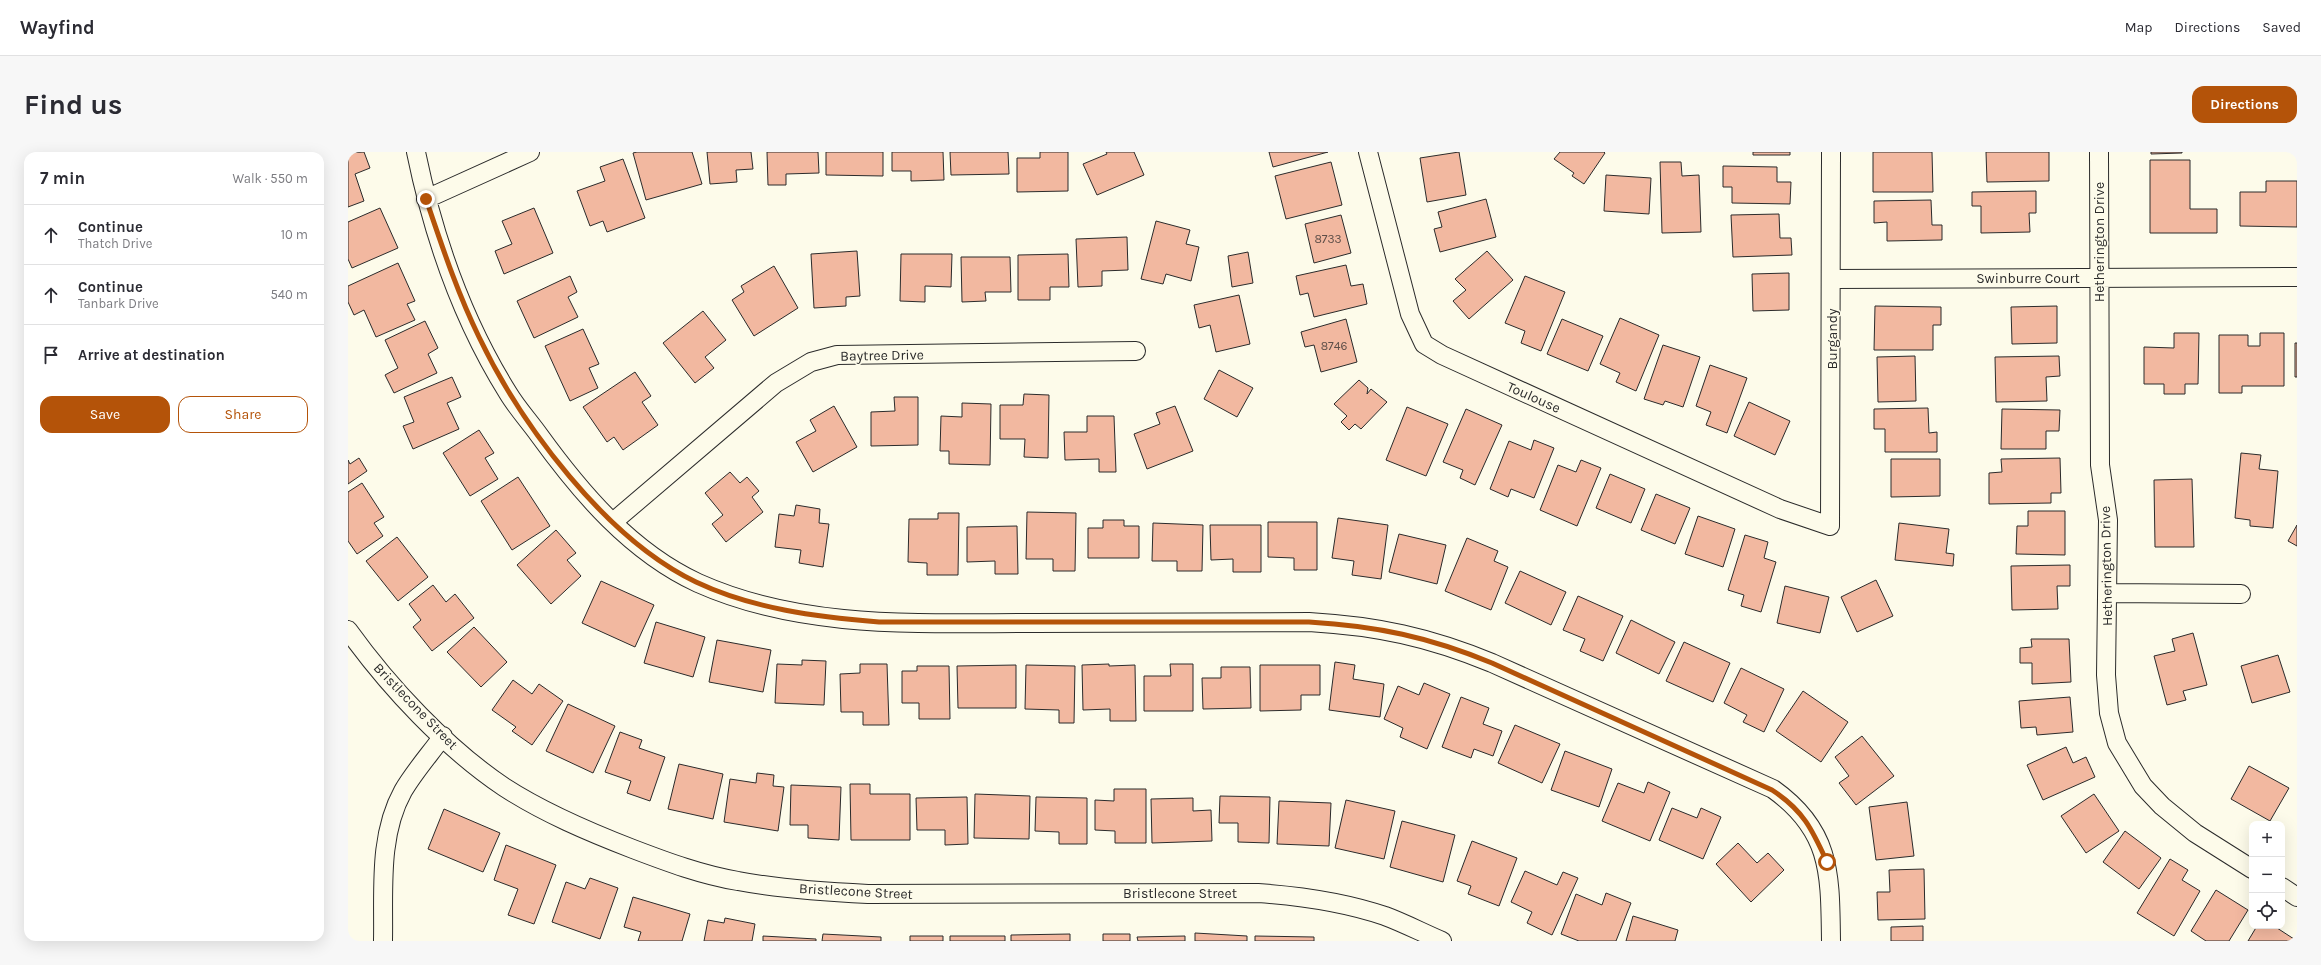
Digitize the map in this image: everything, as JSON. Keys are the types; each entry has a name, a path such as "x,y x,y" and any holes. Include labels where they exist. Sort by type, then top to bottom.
{"street":[{"path":"416,152 426,199 457,288 479,338 508,394 584,494 613,522 651,554 695,582 728,595 820,618 929,623 1309,622 1357,625 1404,633 1450,646 1492,663 1772,790 1791,802 1812,830 1827,862 1830,885 1831,941"},
{"path":"426,199 530,152"},
{"name":"Toulouse","path":"1368,152 1410,314 1424,344 1442,355 1773,505 1830,526"},
{"name":"Burgandy","path":"1830,526 1832,279 1831,152"},
{"name":"Hetherington Drive","path":"2099,152 2100,465 2108,520 2107,690 2109,713 2117,744 2143,786 2162,806 2195,833 2249,867"},
{"name":"Swinburre Court","path":"1832,279 2297,277"},
{"name":"Baytree Drive","path":"613,522 776,383 811,362 837,355 1136,351"},
{"path":"2107,593 2241,594"},
{"name":"Bristlecone Street","path":"348,630 364,652 443,736 504,787 558,818 673,864 737,881 821,892 868,894 1258,893 1301,896 1344,904 1386,916 1442,941"},
{"path":"383,941 384,852 390,821 403,791 443,736"},
{"path":"2285,890 2297,897"}],"building":[{"path":"364,152 370,168 355,174 364,201 348,207 348,153"},
{"path":"692,152 702,184 646,200 633,153"},
{"path":"707,152 751,152 753,169 736,170 737,182 710,184"},
{"path":"767,152 818,152 819,173 786,174 786,185 768,185"},
{"path":"826,152 883,152 883,176 826,175"},
{"path":"892,152 943,152 944,180 911,181 911,171 892,171"},
{"path":"950,152 1008,152 1009,174 951,175"},
{"path":"1040,152 1068,152 1068,191 1017,192 1017,158 1040,158"},
{"path":"1106,152 1134,152 1144,175 1097,195 1083,164 1107,154"},
{"path":"1269,152 1328,152 1273,167"},
{"path":"1459,152 1466,195 1427,202 1420,158"},
{"path":"1560,152 1605,153 1584,184 1572,176 1574,173 1554,159"},
{"path":"1753,152 1790,152 1790,155 1753,155"},
{"path":"1873,152 1932,152 1933,192 1873,192"},
{"path":"1986,152 2049,152 2049,181 1987,182"},
{"path":"2151,152 2182,152 2182,153 2151,154"},
{"path":"623,159 645,218 607,232 603,221 590,226 577,191 605,181 600,167"},
{"path":"2150,160 2190,160 2190,209 2217,209 2217,233 2150,233"},
{"path":"1331,162 1342,205 1286,219 1275,176"},
{"path":"1660,162 1681,162 1682,176 1699,175 1701,232 1662,233"},
{"path":"1723,166 1777,167 1777,182 1791,182 1790,204 1732,203 1732,187 1723,187"},
{"path":"1606,175 1651,178 1649,214 1604,211"},
{"path":"2266,181 2297,181 2297,227 2240,226 2240,192 2266,192"},
{"path":"2036,191 2036,213 2029,213 2030,232 1981,233 1981,206 1972,206 1972,192"},
{"path":"1486,199 1496,237 1440,252 1434,229 1442,227 1438,212"},
{"path":"1931,200 1932,225 1942,225 1942,240 1887,241 1887,222 1874,223 1874,201"},
{"path":"380,208 398,248 352,268 348,259 348,222"},
{"path":"534,208 553,253 504,274 495,251 512,244 502,221"},
{"path":"1779,214 1780,238 1791,238 1792,255 1733,257 1731,215"},
{"path":"1341,215 1351,253 1314,263 1305,224"},
{"path":"1156,221 1190,230 1186,244 1199,247 1191,281 1166,274 1163,284 1141,279"},
{"path":"1127,237 1128,270 1102,271 1102,286 1078,287 1076,239"},
{"path":"857,251 860,296 846,297 846,306 814,308 811,254"},
{"path":"1487,251 1513,280 1469,319 1453,301 1466,290 1455,279"},
{"path":"1248,252 1253,283 1232,287 1228,256"},
{"path":"901,254 952,254 951,287 925,286 925,302 900,301"},
{"path":"1068,254 1069,287 1050,287 1050,300 1018,300 1018,255"},
{"path":"961,257 1010,257 1011,292 985,292 986,301 962,302"},
{"path":"398,263 415,301 407,304 415,320 376,337 364,310 354,315 348,302 348,286"},
{"path":"1346,265 1351,286 1363,284 1367,304 1314,317 1308,293 1300,295 1296,276"},
{"path":"774,266 798,308 754,336 732,300 744,292 741,286"},
{"path":"1789,273 1789,310 1753,311 1752,274"},
{"path":"570,276 577,292 568,297 578,317 534,338 517,301"},
{"path":"1525,276 1565,292 1541,351 1521,343 1525,331 1505,323"},
{"path":"1239,295 1250,344 1216,352 1210,325 1199,328 1194,305"},
{"path":"1875,306 1941,307 1941,325 1933,325 1933,350 1874,350"},
{"path":"2057,306 2057,343 2012,344 2011,307"},
{"path":"703,311 726,340 705,357 714,368 695,383 663,343"},
{"path":"1620,318 1659,335 1636,391 1616,382 1620,373 1600,364"},
{"path":"1346,319 1357,362 1321,372 1314,345 1305,347 1301,332"},
{"path":"1562,319 1603,336 1588,371 1547,354"},
{"path":"425,321 438,348 428,354 437,373 394,393 385,375 398,368 385,340"},
{"path":"583,329 599,364 589,368 598,388 570,401 545,346"},
{"path":"2174,333 2199,333 2198,384 2185,384 2185,394 2164,394 2164,384 2144,384 2144,347 2174,348"},
{"path":"2260,333 2284,333 2284,386 2242,386 2242,393 2219,393 2219,335 2248,335 2248,346 2260,346"},
{"path":"2295,343 2297,343 2297,377 2295,377"},
{"path":"1663,345 1700,357 1683,407 1665,401 1663,405 1644,399"},
{"path":"1915,356 1916,401 1878,402 1877,357"},
{"path":"2059,356 2060,376 2046,377 2047,401 1996,402 1995,357"},
{"path":"1710,365 1747,378 1727,433 1706,425 1711,412 1696,406"},
{"path":"1219,370 1253,388 1237,417 1204,399"},
{"path":"635,372 651,396 642,402 658,425 623,450 614,437 607,442 583,407"},
{"path":"452,377 461,397 447,403 459,429 413,449 403,426 414,422 404,397"},
{"path":"1359,380 1368,388 1367,394 1371,389 1387,402 1361,429 1355,424 1349,430 1341,422 1347,416 1334,404"},
{"path":"1024,394 1049,395 1048,458 1024,457 1025,439 1000,439 1000,405 1023,405"},
{"path":"894,397 918,397 918,445 871,446 871,412 895,411"},
{"path":"1749,402 1790,421 1775,455 1734,436"},
{"path":"962,403 991,404 990,465 949,464 949,451 940,451 941,416 962,417"},
{"path":"834,406 857,447 813,472 796,442 816,431 810,420"},
{"path":"1175,406 1193,451 1147,469 1134,434 1160,424 1156,413"},
{"path":"1407,407 1448,424 1426,476 1386,460"},
{"path":"1928,408 1929,433 1937,432 1937,452 1885,452 1885,429 1874,429 1874,409"},
{"path":"1466,409 1502,425 1475,485 1460,478 1463,470 1443,462"},
{"path":"2002,409 2060,410 2059,431 2046,431 2046,449 2001,449"},
{"path":"1087,416 1114,416 1116,472 1099,472 1099,459 1065,460 1064,432 1087,432"},
{"path":"479,430 494,453 485,458 498,479 470,496 443,453"},
{"path":"1534,440 1554,448 1534,498 1511,489 1508,497 1490,489 1509,441 1531,450"},
{"path":"2241,453 2261,455 2259,469 2278,471 2273,528 2250,526 2250,520 2235,518"},
{"path":"359,458 367,471 348,484 348,460 350,464"},
{"path":"2060,458 2061,493 2051,493 2051,503 1989,504 1989,473 2002,472 2001,459"},
{"path":"1891,459 1940,459 1940,496 1891,497"},
{"path":"1581,460 1601,468 1577,526 1540,510 1558,465 1576,472"},
{"path":"730,472 740,483 747,477 759,491 752,497 763,512 726,542 712,524 723,515 705,493"},
{"path":"1610,474 1645,489 1631,523 1596,508"},
{"path":"518,477 550,526 512,550 481,501"},
{"path":"2192,479 2194,547 2155,547 2154,480"},
{"path":"362,483 384,517 374,523 383,536 357,554 348,541 348,492"},
{"path":"1656,494 1690,508 1675,544 1641,530"},
{"path":"796,505 820,509 819,523 829,524 823,567 799,563 801,550 775,547 779,514 794,516"},
{"path":"2028,511 2065,511 2065,555 2016,554 2017,526 2028,526"},
{"path":"1027,512 1076,513 1075,571 1053,571 1053,559 1026,559"},
{"path":"938,513 959,513 958,575 927,575 927,563 908,562 909,519 938,519"},
{"path":"1698,516 1735,529 1723,567 1685,554"},
{"path":"1338,518 1388,525 1381,579 1352,575 1354,561 1332,558"},
{"path":"1103,520 1124,520 1124,526 1139,526 1139,558 1088,558 1088,528 1103,528"},
{"path":"1268,522 1317,522 1317,570 1294,570 1294,558 1268,557"},
{"path":"1153,523 1203,525 1202,571 1177,571 1177,561 1152,561"},
{"path":"1899,523 1949,529 1946,553 1954,554 1953,566 1895,560"},
{"path":"1210,525 1261,525 1261,572 1233,572 1233,559 1211,560"},
{"path":"2297,525 2297,546 2288,541"},
{"path":"1017,526 1018,574 995,574 995,561 967,562 967,527"},
{"path":"556,530 576,553 567,560 581,576 551,604 517,565"},
{"path":"1399,534 1446,545 1437,584 1389,572"},
{"path":"1745,535 1768,542 1764,558 1776,562 1761,612 1741,606 1744,595 1728,590"},
{"path":"397,537 428,577 398,601 366,561"},
{"path":"1467,538 1498,551 1494,561 1508,567 1491,610 1445,591"},
{"path":"2070,565 2070,586 2057,586 2058,609 2012,610 2011,566"},
{"path":"1520,571 1566,592 1551,625 1505,603"},
{"path":"1876,580 1893,616 1857,632 1841,597"},
{"path":"601,581 654,605 635,647 582,623"},
{"path":"433,585 446,602 455,594 474,618 432,651 413,627 421,620 409,604"},
{"path":"1785,586 1829,597 1820,633 1777,623"},
{"path":"1578,596 1623,616 1603,661 1580,651 1585,639 1563,630"},
{"path":"1631,620 1675,642 1659,674 1616,653"},
{"path":"656,622 705,637 693,677 644,663"},
{"path":"474,627 507,662 481,687 447,652"},
{"path":"2193,633 2207,685 2183,691 2186,700 2167,705 2154,656 2175,651 2172,639"},
{"path":"2031,639 2069,639 2071,682 2032,684 2032,663 2020,663 2020,648 2032,647"},
{"path":"717,640 771,650 763,692 709,682"},
{"path":"1684,642 1730,663 1713,702 1666,681"},
{"path":"2278,655 2290,692 2252,703 2241,666"},
{"path":"802,660 826,661 824,705 775,703 777,664 802,665"},
{"path":"1335,662 1355,665 1353,679 1384,684 1380,717 1329,710"},
{"path":"860,664 887,664 889,725 863,725 863,712 841,712 840,674 860,673"},
{"path":"1109,664 1109,666 1135,665 1136,721 1110,721 1110,709 1083,710 1082,665"},
{"path":"1170,664 1193,664 1193,711 1144,711 1144,676 1171,676"},
{"path":"1016,665 1016,708 958,708 957,666"},
{"path":"1026,665 1075,666 1074,723 1059,723 1059,710 1025,709"},
{"path":"1260,665 1320,665 1320,695 1301,695 1301,710 1260,711"},
{"path":"917,666 949,666 950,719 919,719 919,703 902,703 902,671 917,671"},
{"path":"1221,667 1250,667 1251,708 1203,709 1202,678 1221,678"},
{"path":"1741,668 1784,689 1764,732 1743,722 1747,715 1724,703"},
{"path":"513,680 532,694 539,684 563,701 532,745 512,731 516,727 492,710"},
{"path":"1424,683 1450,694 1427,749 1400,737 1403,728 1384,719 1398,686 1419,695"},
{"path":"1803,691 1848,722 1821,762 1776,731"},
{"path":"1461,697 1489,708 1483,724 1502,731 1493,756 1474,749 1471,758 1442,747"},
{"path":"2070,697 2073,732 2037,735 2036,727 2021,728 2019,701"},
{"path":"568,704 615,726 593,773 546,751"},
{"path":"1515,725 1560,744 1542,783 1498,763"},
{"path":"620,732 642,740 639,748 665,757 650,801 627,793 631,781 605,772"},
{"path":"1862,736 1894,776 1856,805 1839,783 1849,776 1835,757"},
{"path":"2066,747 2073,763 2086,757 2095,777 2043,800 2027,765"},
{"path":"1565,751 1612,769 1599,807 1551,790"},
{"path":"679,764 723,774 713,819 668,809"},
{"path":"2249,766 2289,788 2270,821 2231,799"},
{"path":"757,773 774,775 773,786 784,787 778,831 724,822 730,779 756,783"},
{"path":"1648,782 1670,792 1650,841 1602,821 1618,783 1644,793"},
{"path":"850,784 870,784 870,794 910,794 910,840 851,840"},
{"path":"791,785 841,787 839,840 808,838 808,825 790,825"},
{"path":"1114,789 1146,789 1146,843 1115,843 1115,831 1095,830 1095,800 1114,801"},
{"path":"975,794 1030,796 1029,839 974,838"},
{"path":"2094,794 2119,831 2086,853 2061,816"},
{"path":"1220,796 1270,797 1269,843 1238,842 1238,823 1219,823"},
{"path":"967,797 968,844 945,845 945,830 917,830 916,798"},
{"path":"1036,797 1087,798 1087,844 1059,844 1059,832 1035,831"},
{"path":"1193,798 1193,811 1211,810 1212,841 1152,843 1151,799"},
{"path":"1346,800 1395,811 1384,859 1335,848"},
{"path":"1279,801 1331,803 1329,846 1277,844"},
{"path":"1907,802 1914,856 1876,860 1869,807"},
{"path":"1672,808 1697,818 1701,808 1721,817 1703,859 1659,840"},
{"path":"444,809 500,833 483,872 428,849"},
{"path":"1402,821 1455,835 1443,882 1390,867"},
{"path":"2125,831 2161,858 2139,889 2103,862"},
{"path":"1472,841 1517,858 1499,906 1468,894 1471,886 1457,881"},
{"path":"1738,843 1757,863 1768,853 1784,870 1751,902 1716,864"},
{"path":"506,845 556,865 534,924 508,915 518,889 494,880"},
{"path":"2170,859 2188,870 2182,880 2200,891 2174,936 2137,913"},
{"path":"1924,869 1925,919 1878,920 1877,892 1890,892 1889,870"},
{"path":"1525,871 1557,885 1563,872 1578,878 1552,935 1527,923 1532,912 1511,902"},
{"path":"590,878 618,888 600,939 552,922 566,882 585,889"},
{"path":"2216,890 2248,910 2229,941 2206,941 2191,931"},
{"path":"1606,893 1631,903 1616,941 1579,941 1561,934 1576,894 1602,905"},
{"path":"633,897 690,914 682,941 638,941 641,932 624,927"},
{"path":"1633,916 1678,930 1675,941 1626,941"},
{"path":"725,918 755,924 752,941 704,941 708,920 724,923"},
{"path":"1923,926 1923,941 1891,941 1891,927"},
{"path":"2255,929 2279,929 2297,941 2248,941"},
{"path":"1195,933 1247,936 1247,941 1195,941"},
{"path":"823,934 881,937 881,941 822,941"},
{"path":"1070,934 1070,941 1011,941 1011,935"},
{"path":"1103,934 1130,934 1130,941 1103,941"},
{"path":"763,936 816,939 816,941 763,941"},
{"path":"910,936 943,936 943,941 910,941"},
{"path":"950,936 1005,936 1005,941 950,941"},
{"path":"1185,936 1185,941 1138,941 1137,937"},
{"path":"1255,936 1314,937 1314,941 1255,941"}],"route":[{"path":"426,199 457,288 479,338 508,394 584,494 626,534 651,554 695,582 728,595 820,618 879,622 929,623 1309,622 1357,625 1404,633 1450,646 1492,663 1772,790 1791,802 1812,830 1827,862"}]}
